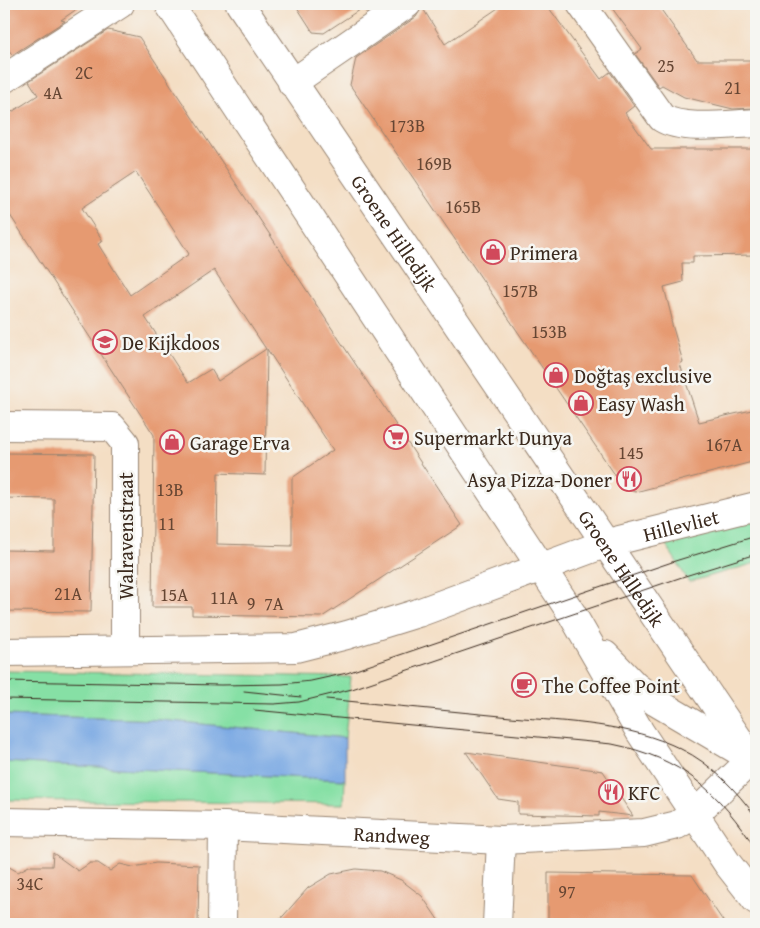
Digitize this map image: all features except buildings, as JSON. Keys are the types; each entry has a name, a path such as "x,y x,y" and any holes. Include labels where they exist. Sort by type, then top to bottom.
{"street":[{"path":"4,79 120,4"},
{"path":"170,4 585,635 616,694 727,863 756,900"},
{"name":"Groene Hilledijk","path":"240,4 292,83 755,760"},
{"path":"292,83 407,4"},
{"path":"581,4 662,118 671,124 683,125 756,124"},
{"name":"Walravenstraat","path":"4,426 112,427 125,443 125,649"},
{"name":"Hillevliet","path":"607,543 756,506"},
{"path":"4,652 125,649 260,650 296,648 348,635 418,613 607,543"},
{"path":"585,635 635,686 656,702 755,760"},
{"name":"Randweg","path":"4,822 223,826 501,840 644,832 677,826 695,814 755,760"},
{"path":"222,924 223,826"},
{"path":"497,924 501,840"}],"green space":[{"path":"756,521 756,563 689,582 665,543"},
{"path":"4,671 351,677 345,738 160,720 4,715"},
{"path":"4,762 345,780 344,804 4,800"}],"water":[{"path":"4,715 160,720 345,738 345,780 4,762"}],"tram line":[{"path":"4,681 221,685 282,684 311,681 347,673 675,561 756,536"},
{"path":"4,699 274,704 299,702 352,689 685,576 756,554"},
{"path":"244,691 301,697"},
{"path":"326,699 576,722 640,734 661,740 703,762 732,788 756,817"},
{"path":"254,710 612,744 637,750 659,758 696,780 727,810 756,849"}],"place":[{"name":"Primera","path":"493,252"},
{"name":"De Kijkdoos","path":"105,342"},
{"name":"Doğtaş exclusive","path":"556,375"},
{"name":"Easy Wash","path":"581,403"},
{"name":"Supermarkt Dunya","path":"396,437"},
{"name":"Garage Erva","path":"172,442"},
{"name":"Asya Pizza-Doner","path":"629,479"},
{"name":"The Coffee Point","path":"524,685"},
{"name":"KFC","path":"611,792"}]}
